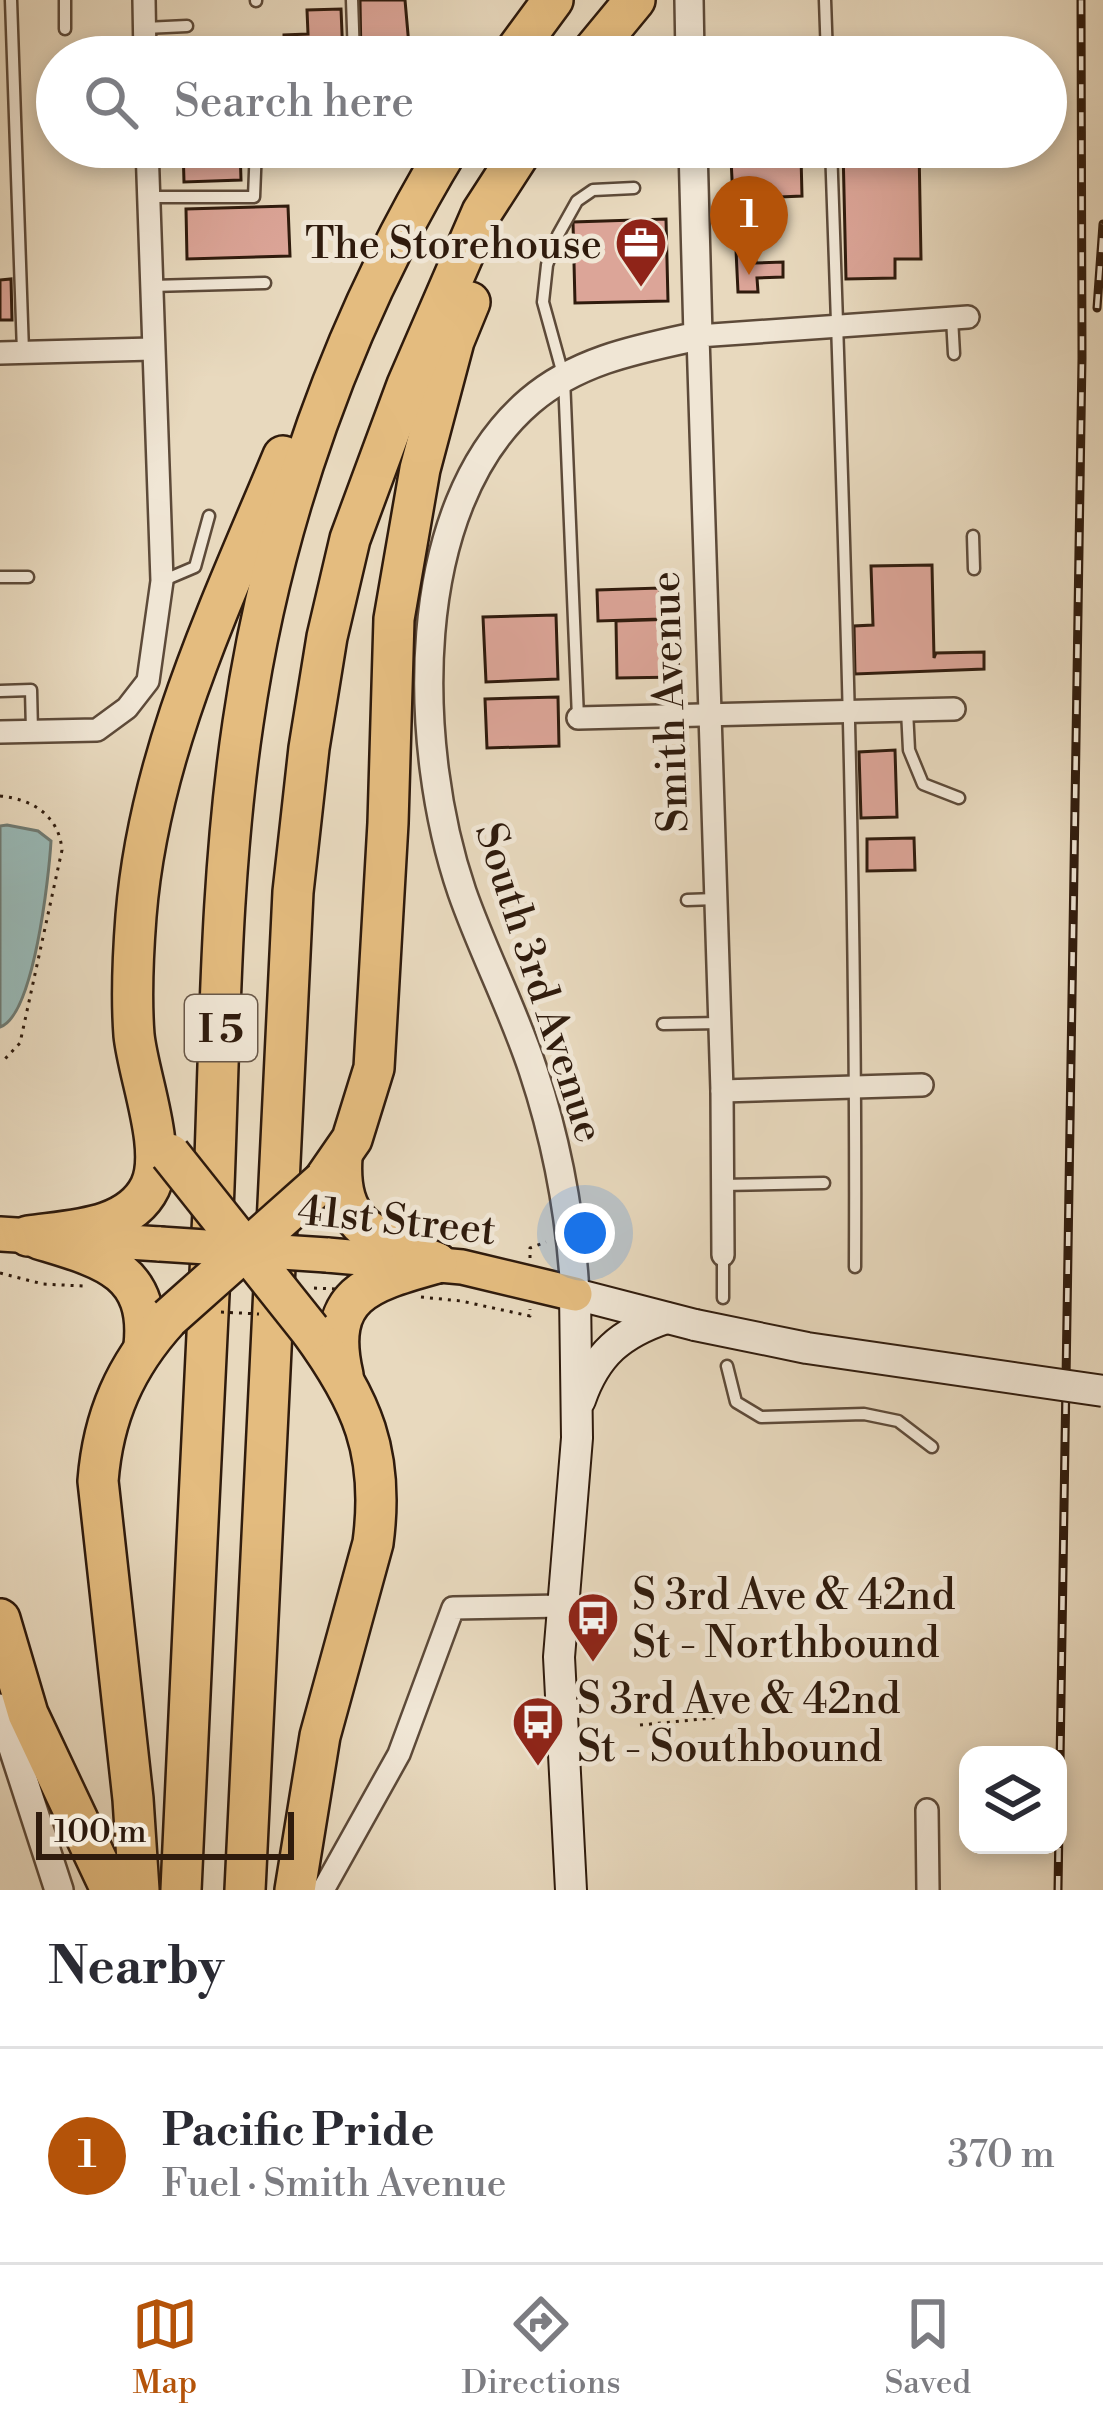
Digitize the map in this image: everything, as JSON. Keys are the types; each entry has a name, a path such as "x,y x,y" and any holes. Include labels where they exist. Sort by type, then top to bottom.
{"highway":[{"path":"526,36 553,0"},
{"path":"605,36 635,0"},
{"name":"I 5","path":"181,1890 229,878 243,722 284,527 314,438 358,317 436,168"},
{"name":"I 5","path":"245,1890 293,892 309,748 327,637 350,538 407,385 482,212 514,168"},
{"path":"118,1885 133,1799 98,1481 100,1453 114,1401 156,1332 333,1169 366,1105 377,1048 394,619 420,469 454,341 521,168"},
{"path":"295,1890 320,1736 373,1543 377,1513 370,1439 343,1376 161,1140 134,1029 136,915 147,839 174,727 357,278 418,198"},
{"path":"14,1235 116,1220 140,1204 161,1140"},
{"path":"333,1169 355,1220 398,1247 437,1263"},
{"path":"14,1235 119,1270 133,1284 156,1332"},
{"path":"343,1376 337,1340 339,1323 351,1300 378,1280 437,1263"},
{"path":"0,1619 28,1714 118,1885"}],"main road":[{"name":"41st Street","path":"14,1235 437,1263 807,1348 1103,1391"},
{"path":"571,1890 559,1725 576,1411 575,1294"},
{"path":"576,1411 590,1371 631,1329 681,1322"}],"street":[{"path":"144,0 145,36"},
{"path":"689,0 690,36"},
{"path":"0,732 97,730 127,708 148,681 162,581 160,354 151,286 147,168"},
{"name":"Smith Avenue","path":"694,168 723,1255"},
{"path":"698,336 960,317"},
{"name":"South 3rd Avenue","path":"575,1294 556,1153 539,1091 462,892 433,764 430,654 440,574 449,534 475,469 497,434 531,400 614,354 698,336"},
{"path":"12,353 160,354"},
{"path":"578,718 954,709"},
{"path":"722,1091 922,1085"},
{"path":"323,1890 399,1754 454,1608 562,1606"},
{"path":"0,1708 59,1890"},
{"path":"927,1810 928,1890"}],"lane":[{"path":"11,0 17,184 12,353"},
{"path":"65,0 65,29"},
{"path":"352,0 353,36"},
{"path":"825,0 826,36"},
{"path":"145,28 187,26"},
{"path":"148,197 254,197 255,168"},
{"path":"832,168 849,712 855,1267"},
{"path":"0,184 17,184"},
{"path":"578,718 564,378 543,302 547,266 577,201 593,190 634,188"},
{"path":"151,286 265,283"},
{"path":"954,354 960,317"},
{"path":"162,581 195,567 209,516"},
{"path":"973,536 974,568"},
{"path":"0,577 28,577"},
{"path":"0,691 31,691 32,731"},
{"path":"907,710 909,750 923,784 959,798"},
{"path":"687,900 716,899"},
{"path":"662,1024 720,1023"},
{"path":"722,1185 824,1183"},
{"path":"722,1298 723,1255"},
{"path":"727,1366 736,1402 761,1417 864,1414 898,1421 932,1447"}],"path":[{"path":"0,796 29,802 45,813 56,823 62,850 20,1043 4,1060"},
{"path":"640,1725 723,1718"}],"water":[{"path":"0,826 38,831 51,841 31,973 12,1017 0,1027"}],"building":[{"path":"360,0 405,0 408,36 361,36"},
{"path":"341,9 342,36 284,36 308,34 307,10"},
{"path":"184,168 241,168 241,180 184,182"},
{"path":"731,168 801,168 802,196 733,199"},
{"path":"843,168 919,168 921,259 895,259 895,278 846,279"},
{"path":"288,206 290,256 187,259 186,209"},
{"path":"666,219 668,301 575,303 573,222"},
{"path":"755,249 756,263 783,262 783,277 757,278 758,292 738,292 736,250"},
{"path":"11,279 12,320 0,320 0,280"},
{"path":"932,565 934,658 936,653 984,652 984,669 855,674 854,626 873,625 871,566"},
{"path":"660,588 661,619 598,621 597,590"},
{"path":"556,615 558,679 486,682 483,617"},
{"path":"677,619 679,677 617,678 616,621"},
{"path":"558,697 559,746 487,748 485,699"},
{"path":"895,750 897,817 861,818 859,752"},
{"path":"914,838 915,870 867,871 867,839"}],"railway":[{"path":"1058,1890 1082,358 1081,0"},
{"path":"1097,308 1103,224"}],"place":[{"name":"Pacific Pride","path":"749,275"},
{"name":"The Storehouse","path":"641,289"},
{"name":"S 3rd Ave & 42nd St - Northbound","path":"593,1664"},
{"name":"S 3rd Ave & 42nd St - Southbound","path":"538,1768"}]}
